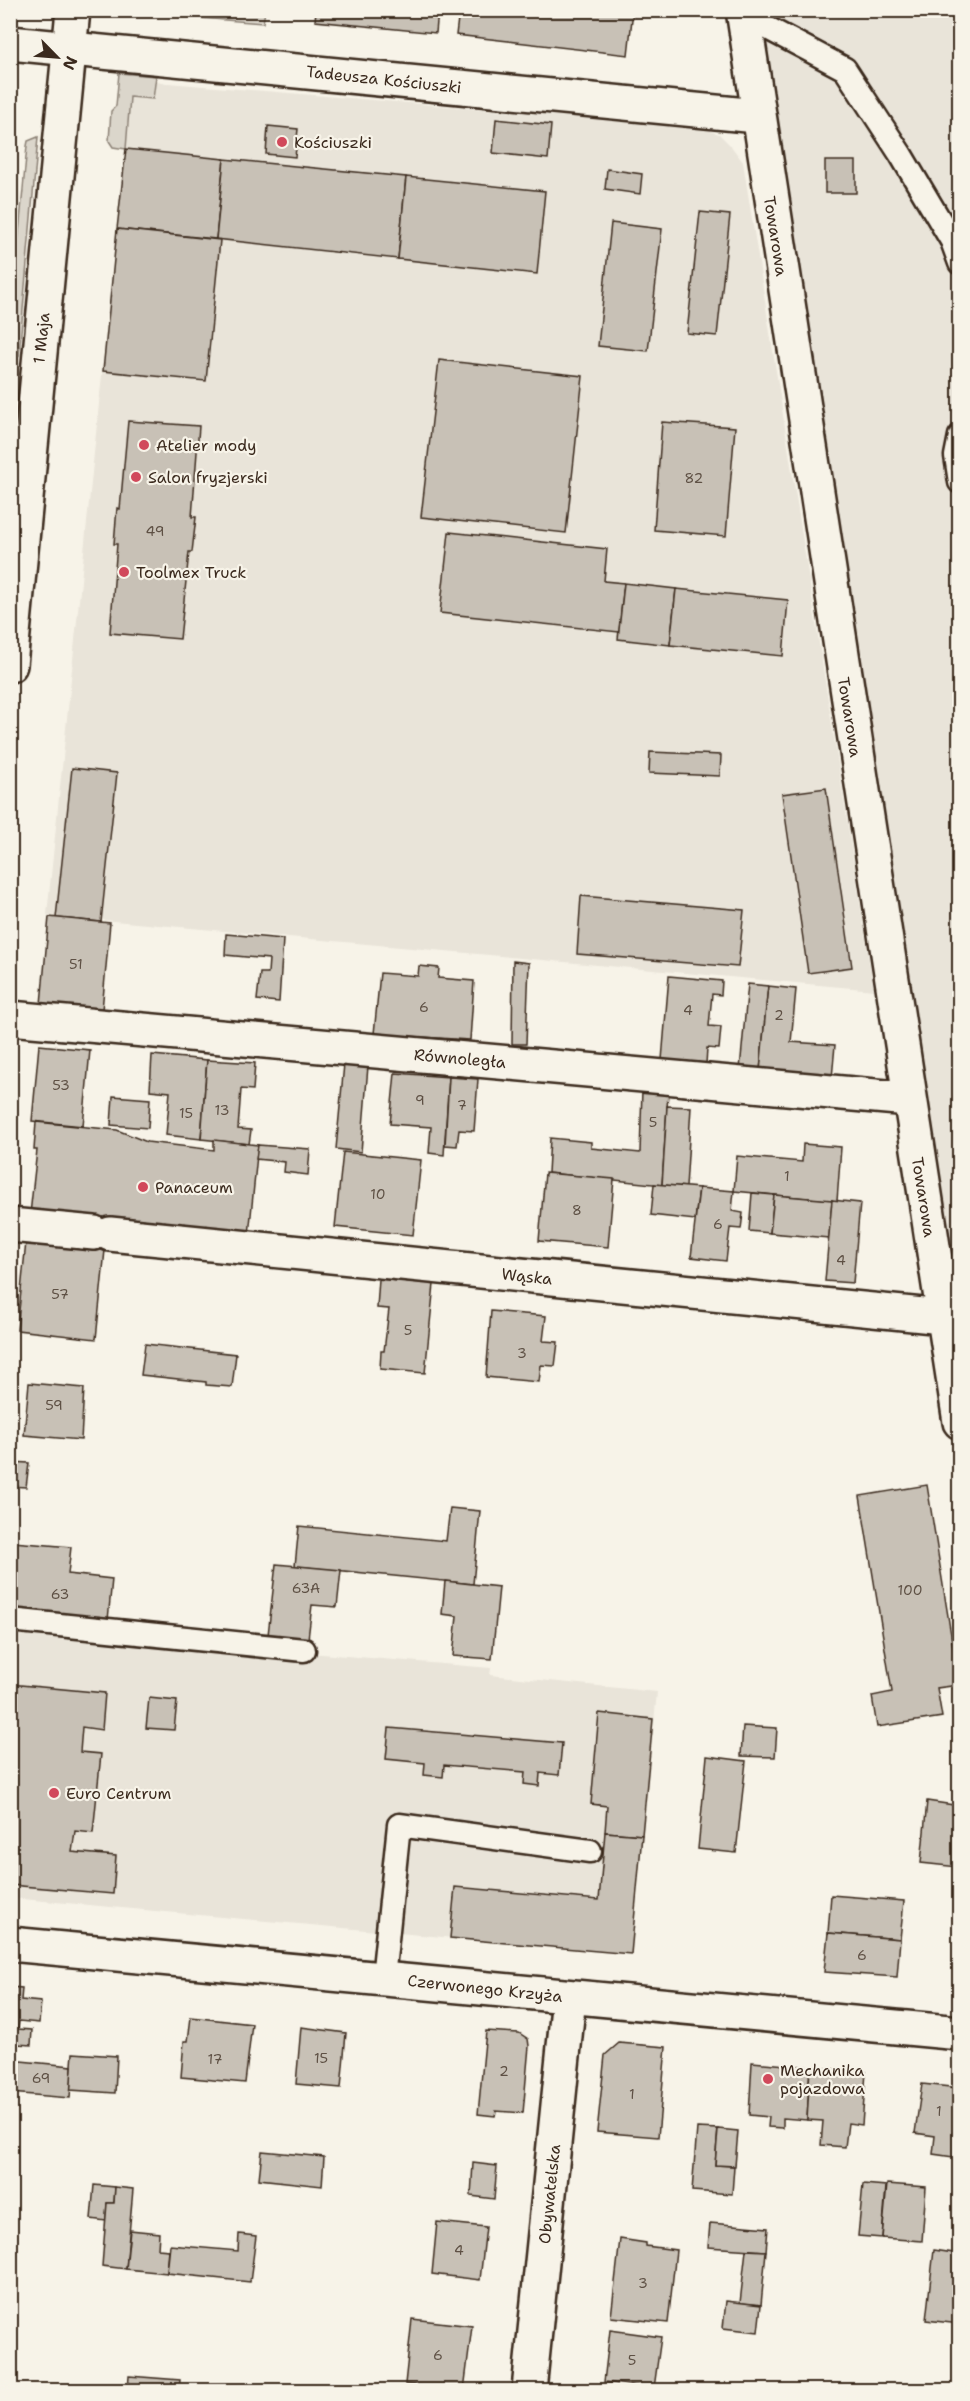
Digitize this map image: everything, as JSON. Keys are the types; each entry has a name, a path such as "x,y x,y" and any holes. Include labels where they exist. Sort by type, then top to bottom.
{"street":[{"name":"1 Maja","path":"10,665 18,499 74,10"},
{"name":"Towarowa","path":"753,12 757,116 960,1422"},
{"name":"Tadeusza Kościuszki","path":"10,43 757,116"},
{"name":"Równoległa","path":"10,1018 909,1099"},
{"name":"Wąska","path":"10,1225 943,1317"},
{"name":"Czerwonego Krzyża","path":"10,1944 960,2033"},
{"name":"Obywatelska","path":"529,2391 569,1997"}],"lane":[{"path":"753,12 845,69 901,155 952,241 960,263"},
{"path":"960,436 956,456 960,482"},
{"path":"10,1620 304,1650"},
{"path":"383,1978 399,1825 590,1851"}],"shaded area":[{"path":"158,11 265,11 263,23 162,15"},
{"path":"747,11 959,11 959,1405"},
{"path":"119,73 156,76 153,99 130,97 126,149 113,147 109,141 111,111 116,106"},
{"path":"132,80 698,127 719,134 731,146 743,162 874,990 47,915"},
{"path":"38,137 19,355 11,365 11,319 27,146 28,141"},
{"path":"10,1624 491,1668 490,1675 657,1692 631,1954 11,1898"}],"building":[{"path":"316,10 438,10 436,33 315,21"},
{"path":"459,10 633,10 628,55 456,35"},
{"path":"496,119 551,125 548,159 493,153"},
{"name":"Kościuszki","path":"268,126 298,129 295,157 266,154"},
{"path":"126,149 224,159 216,239 117,229"},
{"path":"224,159 406,177 398,259 216,239"},
{"path":"825,161 856,161 856,193 825,193"},
{"path":"607,169 642,174 640,194 605,189"},
{"path":"406,177 545,191 537,274 398,259"},
{"path":"700,212 730,215 717,336 687,333"},
{"path":"611,223 662,229 648,351 598,346"},
{"path":"117,229 220,240 206,381 103,371"},
{"path":"439,360 583,376 566,533 421,517"},
{"path":"128,421 199,426 192,517 196,517 192,552 189,552 180,639 110,633 117,544 114,544 117,508 120,509"},
{"path":"662,422 735,427 726,536 654,530"},
{"path":"449,532 607,549 604,581 624,583 619,632 440,613"},
{"path":"624,583 676,589 670,645 618,639"},
{"path":"676,589 788,600 783,656 670,645"},
{"path":"956,639 960,639 960,669"},
{"path":"650,752 721,755 720,776 649,773"},
{"path":"72,768 117,773 101,922 56,918"},
{"path":"826,788 852,967 808,973 782,794"},
{"path":"581,896 744,910 738,967 577,954"},
{"path":"49,917 110,923 102,1010 41,1004"},
{"path":"226,934 283,939 279,1002 257,1000 260,973 268,973 269,959 225,955"},
{"path":"513,961 529,963 526,1044 512,1044"},
{"path":"419,966 439,968 438,978 474,981 470,1040 374,1034 380,973 418,976"},
{"path":"669,976 722,981 721,995 712,994 709,1026 721,1027 719,1049 707,1048 706,1064 662,1060"},
{"path":"748,984 768,986 760,1071 740,1069"},
{"path":"768,986 796,989 791,1042 835,1045 832,1078 760,1071"},
{"path":"39,1045 90,1050 83,1126 32,1121"},
{"path":"152,1055 207,1060 201,1139 166,1135 170,1092 150,1090"},
{"path":"207,1060 255,1063 253,1090 241,1089 238,1129 251,1130 249,1144 201,1139"},
{"path":"344,1064 368,1066 361,1152 336,1149"},
{"path":"395,1073 449,1077 444,1155 429,1153 431,1127 390,1124"},
{"path":"449,1077 478,1079 474,1131 459,1130 457,1146 445,1145"},
{"path":"642,1090 668,1093 662,1185 548,1173 550,1138 591,1142 591,1148 640,1153"},
{"path":"113,1096 150,1099 148,1128 111,1125"},
{"path":"667,1106 691,1107 686,1187 662,1185"},
{"name":"Panaceum","path":"36,1122 117,1130 147,1142 214,1150 214,1140 258,1145 249,1235 30,1214 37,1150 34,1150"},
{"path":"803,1144 841,1147 837,1201 734,1191 737,1156 802,1162"},
{"path":"258,1145 310,1149 308,1175 284,1172 285,1162 256,1159"},
{"path":"343,1152 421,1160 413,1235 335,1227"},
{"path":"545,1173 614,1179 608,1247 539,1241"},
{"path":"654,1184 699,1188 695,1220 651,1215"},
{"path":"699,1188 734,1191 732,1211 743,1213 741,1229 730,1228 726,1261 691,1257"},
{"path":"752,1193 774,1195 770,1233 749,1231"},
{"path":"774,1195 832,1200 829,1238 770,1233"},
{"path":"832,1200 860,1203 853,1283 825,1281"},
{"path":"26,1242 105,1250 96,1339 17,1330"},
{"path":"379,1279 434,1284 425,1373 380,1369 389,1309 377,1308"},
{"path":"491,1311 546,1316 543,1341 558,1342 555,1366 541,1365 539,1382 486,1377"},
{"path":"145,1344 236,1354 232,1387 141,1375"},
{"path":"29,1383 84,1388 81,1440 24,1435"},
{"path":"10,1462 29,1463 26,1487 10,1486"},
{"path":"927,1485 959,1685 937,1688 942,1717 877,1727 872,1696 892,1692 860,1496"},
{"path":"450,1508 480,1511 473,1584 295,1566 299,1526 446,1541"},
{"path":"13,1542 71,1547 68,1574 112,1579 108,1620 10,1610"},
{"path":"276,1564 341,1570 337,1607 312,1605 308,1639 268,1635"},
{"path":"445,1581 499,1587 492,1659 453,1656 457,1616 442,1614"},
{"name":"Euro Centrum","path":"10,1684 105,1693 102,1730 82,1727 80,1752 101,1754 93,1833 75,1831 72,1852 116,1856 113,1894 10,1885"},
{"path":"149,1698 177,1701 174,1730 146,1728"},
{"path":"599,1713 653,1719 642,1835 605,1832 607,1806 591,1804"},
{"path":"743,1726 777,1728 775,1757 741,1756"},
{"path":"389,1728 562,1743 559,1775 540,1773 539,1786 524,1784 525,1772 444,1765 443,1777 424,1775 425,1763 386,1759"},
{"path":"707,1756 746,1761 736,1853 698,1849"},
{"path":"927,1801 960,1806 958,1867 921,1863"},
{"path":"605,1832 642,1835 631,1954 450,1938 455,1887 599,1900"},
{"path":"831,1895 904,1901 900,1939 828,1933"},
{"path":"828,1933 900,1939 897,1977 824,1972"},
{"path":"10,1987 22,1988 21,2000 41,2002 39,2023 19,2021 18,2029 32,2030 31,2045 17,2044 15,2056 10,2056"},
{"path":"191,2017 252,2024 245,2083 181,2077 184,2041 188,2041"},
{"path":"301,2027 346,2033 341,2088 296,2084"},
{"path":"486,2031 519,2033 528,2039 523,2113 496,2111 495,2116 478,2114"},
{"path":"619,2043 666,2047 658,2137 597,2132 605,2055"},
{"path":"73,2053 117,2056 115,2093 70,2090"},
{"path":"10,2060 72,2066 70,2098 10,2093"},
{"path":"752,2062 810,2067 807,2120 783,2118 783,2128 768,2127 769,2117 749,2115"},
{"path":"810,2067 866,2072 862,2125 848,2123 845,2147 821,2145 823,2121 807,2120"},
{"path":"922,2084 960,2088 960,2158 933,2154 935,2136 915,2133"},
{"path":"697,2128 718,2129 715,2165 734,2166 732,2194 692,2191"},
{"path":"718,2129 738,2131 735,2166 715,2165"},
{"path":"262,2151 324,2157 322,2186 259,2179"},
{"path":"473,2163 497,2166 494,2199 471,2196"},
{"path":"863,2184 886,2186 882,2238 858,2236"},
{"path":"887,2184 926,2187 922,2241 882,2238"},
{"path":"94,2185 115,2187 114,2203 107,2203 106,2221 91,2219"},
{"path":"115,2187 133,2189 126,2269 102,2266 107,2203 114,2203"},
{"path":"437,2222 486,2227 480,2280 432,2274"},
{"path":"710,2223 768,2228 766,2251 708,2247"},
{"path":"130,2230 159,2233 158,2249 169,2250 167,2273 126,2269"},
{"path":"239,2234 256,2236 250,2282 167,2273 170,2245 238,2251"},
{"path":"620,2239 646,2243 646,2246 676,2250 668,2323 611,2317"},
{"path":"746,2250 766,2251 761,2305 740,2303"},
{"path":"934,2250 960,2254 960,2324 926,2320"},
{"path":"726,2301 761,2305 758,2332 723,2328"},
{"path":"412,2319 472,2326 464,2390 405,2384"},
{"path":"610,2330 661,2337 654,2388 604,2382"},
{"path":"129,2376 180,2380 179,2390 128,2390"}],"place":[{"name":"Kościuszki","path":"282,142"},
{"name":"Atelier mody","path":"144,445"},
{"name":"Salon fryzjerski","path":"136,477"},
{"name":"Toolmex Truck","path":"124,572"},
{"name":"Panaceum","path":"143,1187"},
{"name":"Euro Centrum","path":"54,1793"},
{"name":"Mechanika pojazdowa","path":"768,2079"}]}
